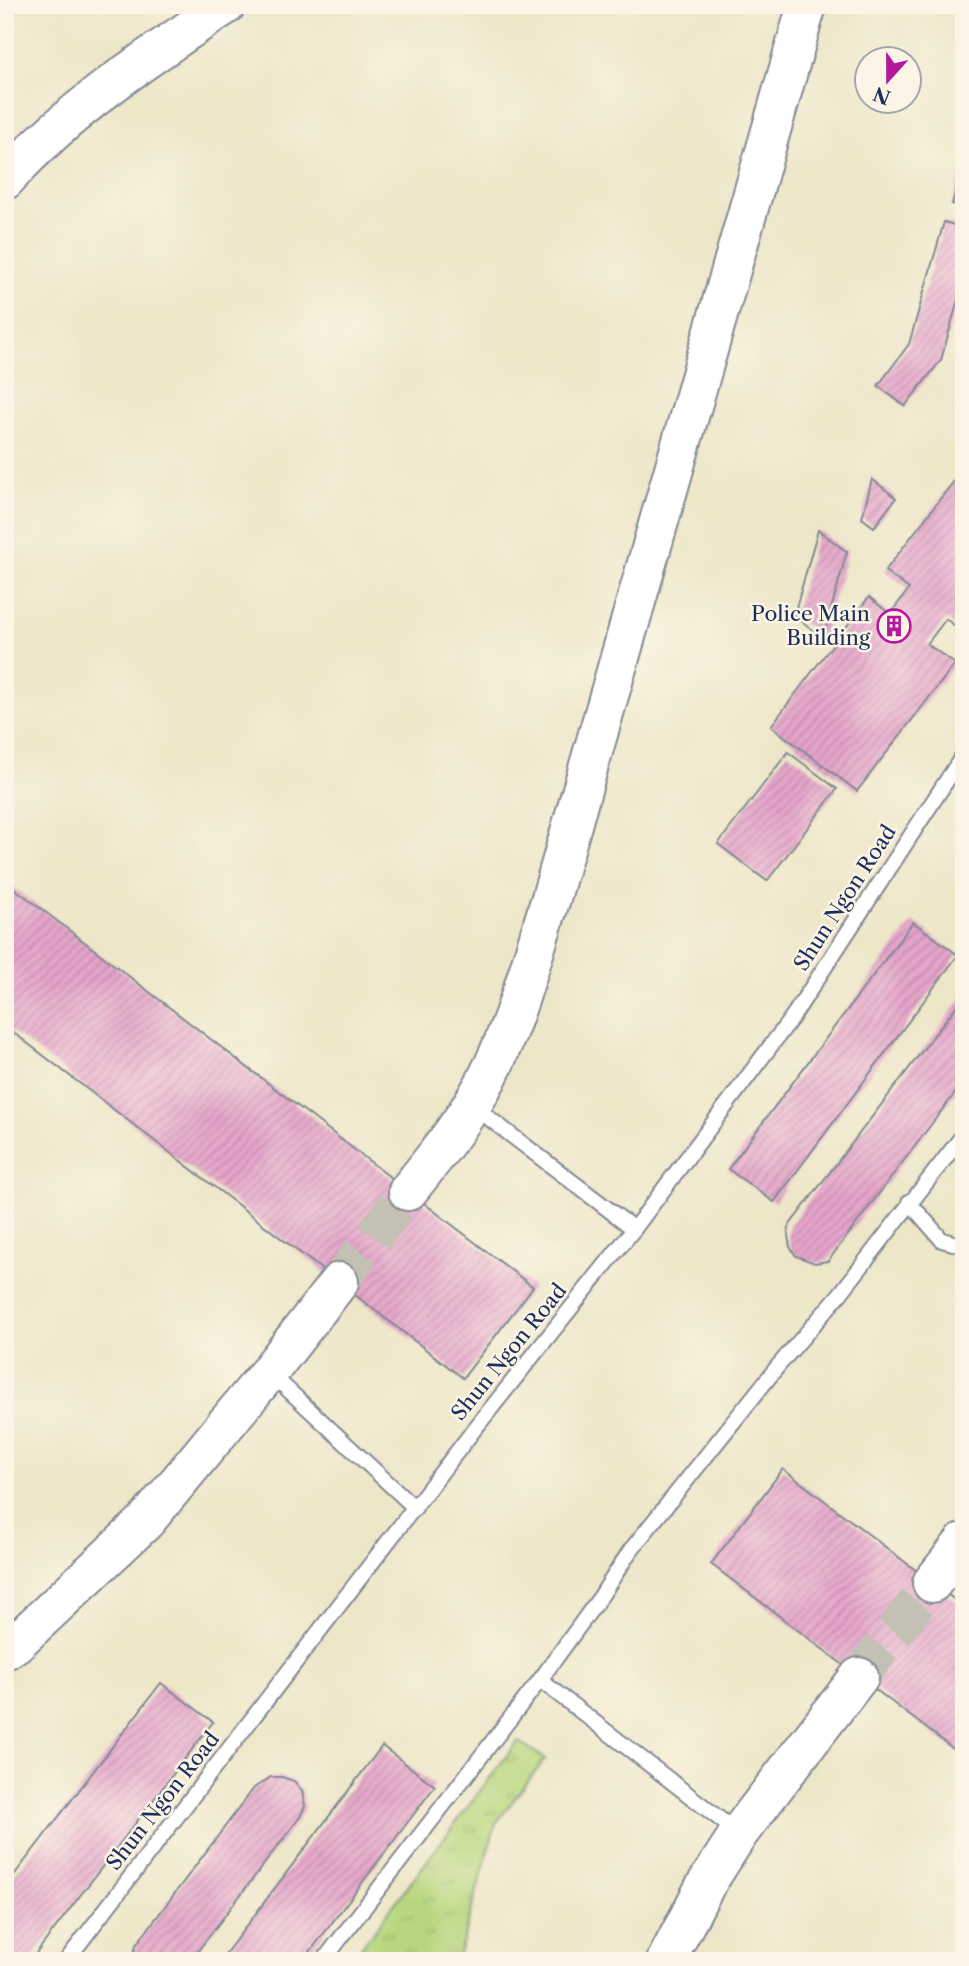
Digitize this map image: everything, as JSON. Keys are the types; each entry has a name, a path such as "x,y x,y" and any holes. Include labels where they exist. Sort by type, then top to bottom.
{"highway":[{"path":"5,180 26,156 89,102 226,5"},
{"path":"408,1191 472,1105 493,1067 508,1030 551,898 807,5"},
{"path":"9,1652 146,1521 339,1282"},
{"path":"932,1583 964,1542"},
{"path":"666,1961 705,1886 739,1833 859,1677"}],"lane":[{"name":"Shun Ngon Road","path":"66,1961 472,1431 634,1229 793,1016 964,754"},
{"path":"472,1105 634,1229"},
{"path":"323,1961 540,1680 630,1551 778,1366 841,1294 909,1202 964,1134"},
{"path":"909,1202 942,1240 964,1246"},
{"path":"269,1372 415,1508"},
{"path":"540,1680 739,1833"}],"green space":[{"path":"518,1741 545,1759 496,1823 457,1961 351,1961"}],"building":[{"path":"963,165 964,205 952,204"},
{"path":"944,222 964,228 964,279 941,360 905,406 878,386 909,344"},
{"name":"Police Main Building","path":"964,468 964,633 946,619 927,644 955,664 857,791 771,726 869,597 890,614 909,589 885,571"},
{"path":"872,479 896,498 874,527 862,518"},
{"path":"818,530 847,552 823,638 794,615"},
{"path":"788,752 837,789 767,881 718,844"},
{"path":"5,881 533,1287 463,1378 5,1026"},
{"path":"913,922 958,955 774,1202 728,1169"},
{"path":"964,996 964,1081 828,1261 815,1263 796,1256 790,1247 789,1226"},
{"path":"783,1469 964,1607 964,1757 711,1564"},
{"path":"161,1683 213,1722 30,1961 5,1961 5,1887"},
{"path":"382,1746 435,1786 303,1961 220,1961"},
{"path":"271,1777 294,1781 302,1791 305,1806 300,1817 190,1961 132,1961 136,1945 254,1788"}],"tunnel":[{"path":"339,1282 408,1191"},
{"path":"859,1677 932,1583"}],"place":[{"name":"Police Main Building","path":"894,626"}]}
